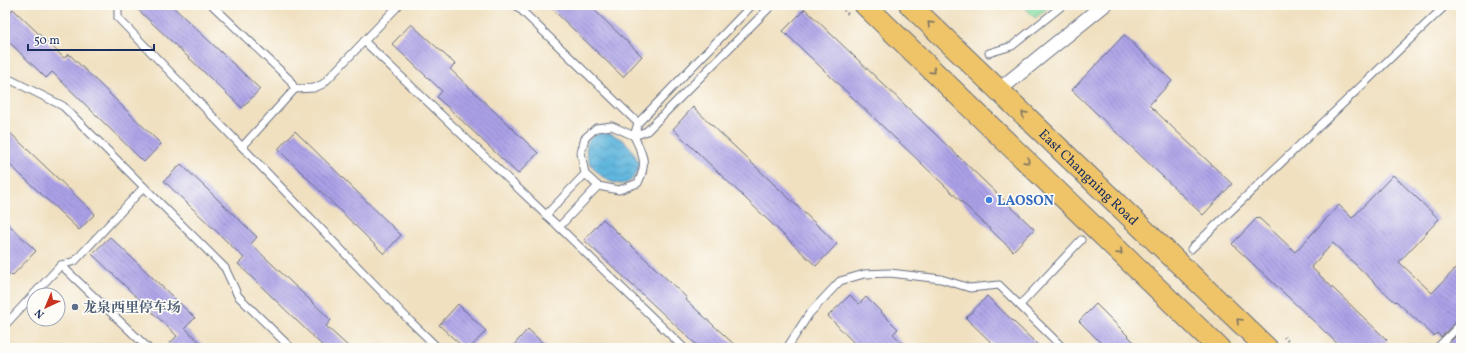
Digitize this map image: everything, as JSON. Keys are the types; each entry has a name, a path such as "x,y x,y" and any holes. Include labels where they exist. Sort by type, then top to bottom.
{"main road":[{"path":"865,5 1219,348"},
{"name":"East Changning Road","path":"910,5 1267,348"}],"street":[{"path":"999,90 1104,5"}],"lane":[{"path":"121,5 118,8 118,18 407,318 438,348"},
{"path":"212,5 289,79 295,89"},
{"path":"242,147 295,89 314,88 323,84 399,5"},
{"path":"516,5 638,123"},
{"path":"634,136 647,131 772,5"},
{"path":"989,53 1012,46 1063,5"},
{"path":"1191,249 1446,5"},
{"path":"634,136 638,123 747,7"},
{"path":"364,41 684,348"},
{"path":"5,77 63,106 225,268 238,296 291,348"},
{"path":"612,126 634,136 643,155 644,172 638,183 619,190 598,186 585,174 581,153 585,138 596,128 612,126"},
{"path":"546,215 585,174"},
{"path":"559,227 598,186"},
{"path":"5,325 61,265 75,260 144,187"},
{"path":"1020,305 1081,240"},
{"path":"61,265 148,348"},
{"path":"787,348 809,314 840,281 864,274 890,274 941,279 970,288 999,285 1063,348"},
{"path":"1439,348 1461,324"}],"green space":[{"path":"1023,5 1051,5 1035,18"}],"water":[{"path":"604,132 617,137 630,146 636,157 639,164 634,176 628,182 620,184 612,182 603,177 590,162 587,153 587,145 592,137"}],"building":[{"path":"133,5 171,5 260,89 242,108"},
{"path":"548,5 589,5 642,56 623,77"},
{"path":"13,9 64,58 69,54 161,144 144,162 52,72 46,78 5,38 5,17"},
{"path":"805,9 1034,229 1013,251 783,31"},
{"path":"411,24 455,64 450,69 538,153 518,174 437,97 442,91 392,44"},
{"path":"1124,35 1172,81 1149,105 1232,184 1203,215 1072,90"},
{"path":"693,107 837,244 816,266 673,129"},
{"path":"5,128 95,214 79,230 5,160"},
{"path":"295,131 401,235 384,254 278,149"},
{"path":"181,164 257,237 251,244 331,320 326,326 350,348 325,348 238,264 244,258 164,181"},
{"path":"1393,175 1439,219 1399,262 1432,293 1461,263 1461,319 1457,320 1441,337 1437,333 1434,336 1396,301 1395,302 1333,243 1311,267 1387,340 1379,348 1342,348 1232,244 1258,217 1295,252 1339,205 1352,218"},
{"path":"603,219 687,298 686,300 738,348 700,348 584,240"},
{"path":"5,221 36,251 12,276 5,270"},
{"path":"110,237 195,318 185,328 206,348 165,348 177,336 92,254"},
{"path":"850,295 859,304 866,297 898,329 893,334 908,348 859,348 828,316"},
{"path":"987,296 1041,348 997,348 966,318"},
{"path":"458,304 486,331 470,348 464,348 439,325"},
{"path":"1096,304 1140,348 1106,348 1079,321"},
{"path":"528,329 548,348 511,348"},
{"path":"1461,331 1461,348 1453,348 1448,344"}],"place":[{"name":"LAOSON","path":"989,200"},
{"name":"龙泉西里停车场","path":"75,307"}]}
